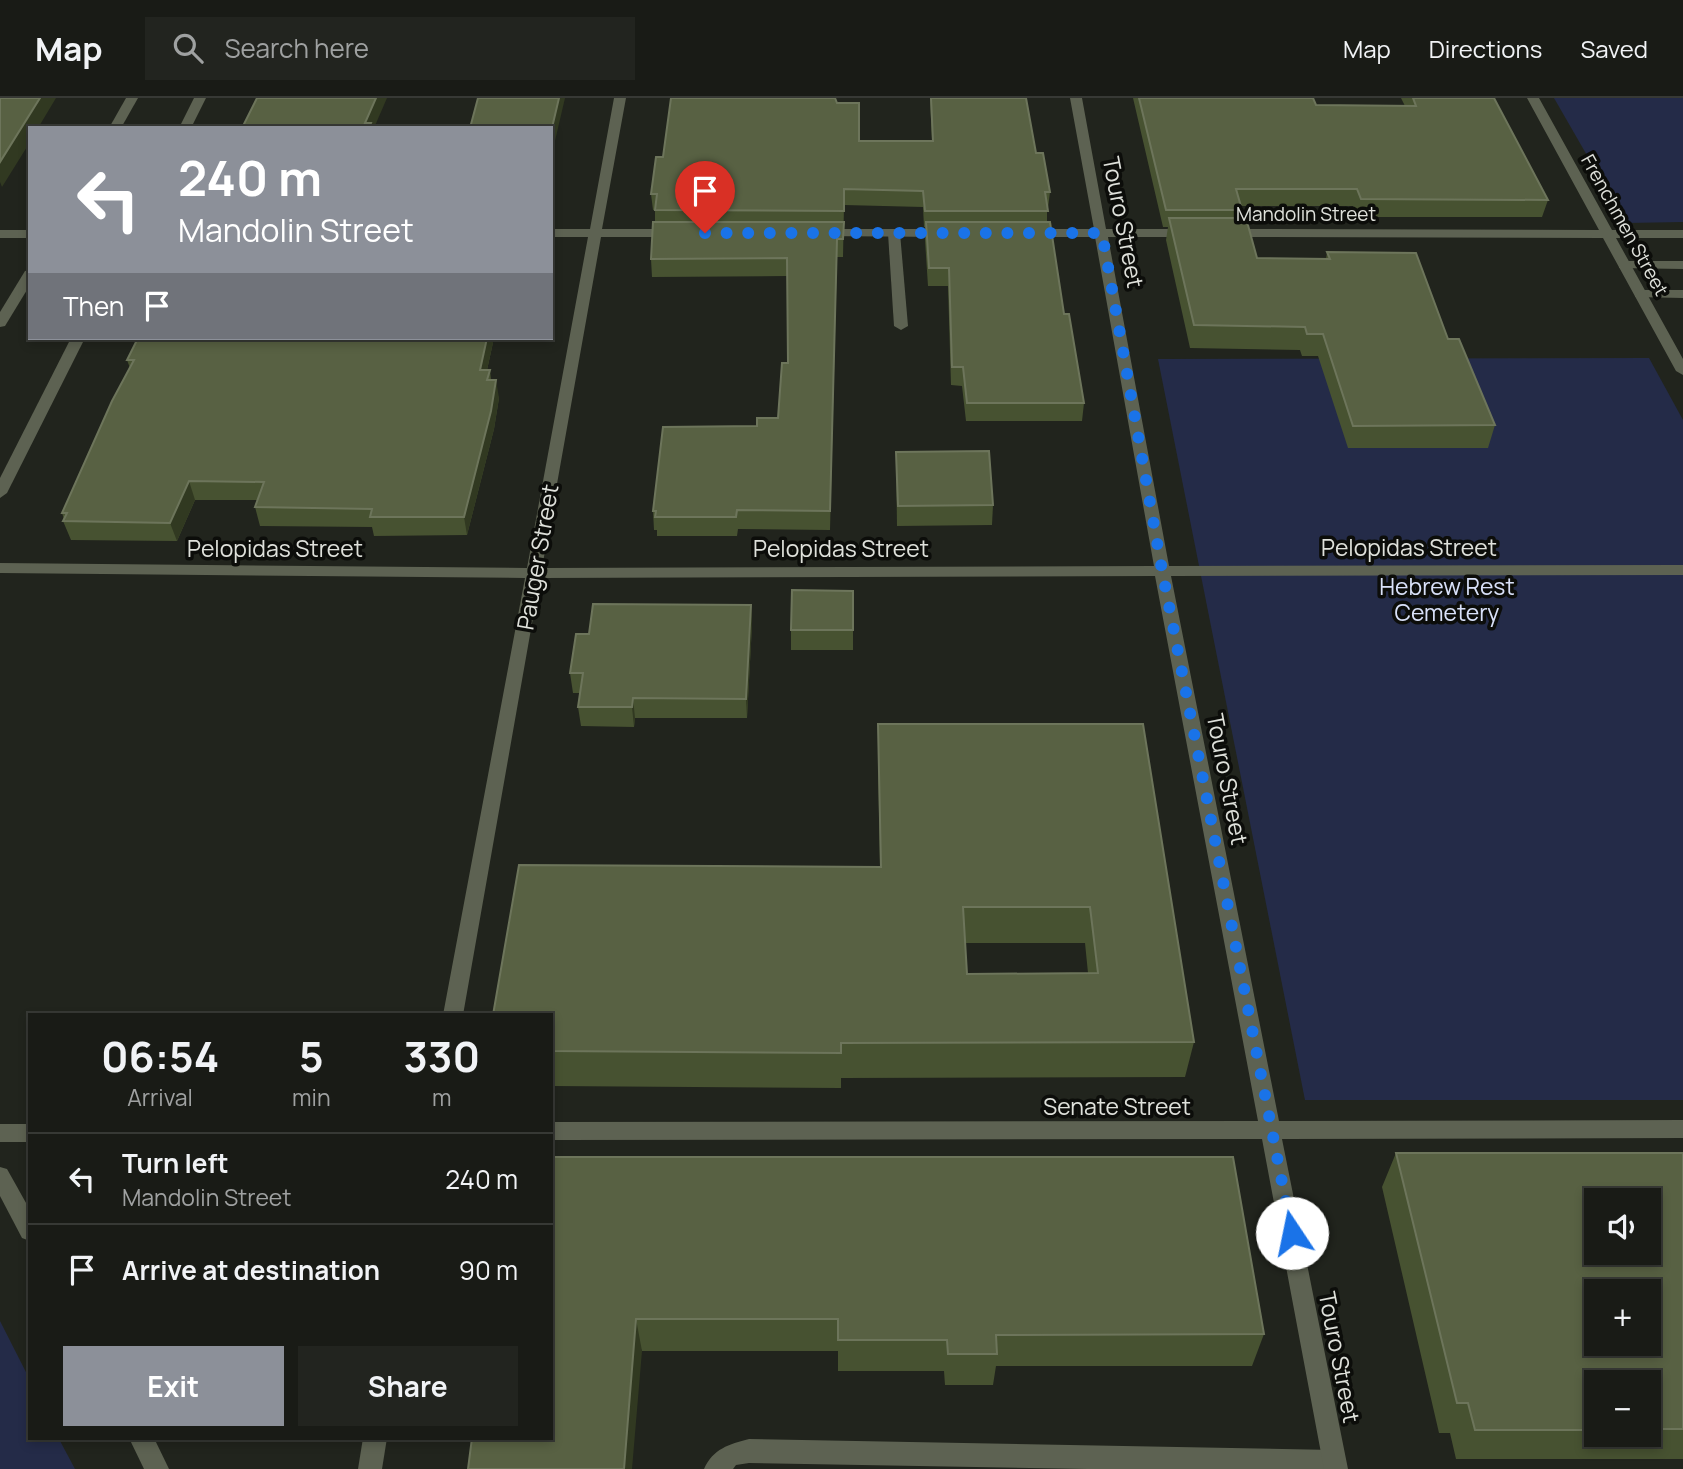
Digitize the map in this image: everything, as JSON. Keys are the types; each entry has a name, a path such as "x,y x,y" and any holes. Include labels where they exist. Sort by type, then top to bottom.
{"street":[{"path":"116,126 132,98"},
{"path":"186,126 200,98"},
{"name":"Pauger Street","path":"453,1013 620,98"},
{"name":"Touro Street","path":"1076,98 1162,570 1335,1466"},
{"name":"Frenchmen Street","path":"1533,98 1683,371"},
{"path":"553,233 691,233"},
{"path":"813,233 963,233"},
{"path":"894,233 901,326"},
{"name":"Mandolin Street","path":"1019,233 1683,234"},
{"path":"0,234 28,234"},
{"path":"1624,265 1679,265 1683,281"},
{"path":"0,323 28,277"},
{"path":"1640,293 1683,294"},
{"path":"0,493 77,340"},
{"name":"Pelopidas Street","path":"0,568 534,573 1683,570"},
{"name":"Senate Street","path":"553,1131 1683,1129"},
{"path":"0,1133 28,1133"},
{"path":"0,1176 28,1227"},
{"path":"142,1440 157,1469"},
{"path":"370,1469 375,1440"},
{"path":"716,1469 730,1455 740,1452 843,1461 1335,1466"}],"green space":[{"path":"1554,98 1683,98 1683,222 1626,223"},
{"name":"Hebrew Rest Cemetery","path":"1649,358 1683,420 1683,1100 1305,1100 1158,359"},
{"path":"0,1321 28,1376 28,1440 60,1440 75,1469 0,1469"}],"building":[{"path":"0,98 40,98 0,162"},
{"path":"257,98 376,98 365,123 371,123 370,126 243,126"},
{"path":"478,98 559,98 552,126 471,126"},
{"path":"671,98 835,98 837,103 859,103 859,141 933,141 931,98 1026,98 1036,153 1043,153 1050,192 1045,192 1048,211 925,211 923,191 844,189 844,211 655,210 657,194 651,194 656,157 663,157"},
{"path":"1139,98 1313,98 1316,105 1416,106 1413,98 1494,98 1548,200 1361,199 1357,189 1236,189 1242,210 1166,210"},
{"path":"1169,218 1246,218 1257,258 1330,259 1327,252 1416,253 1448,339 1459,339 1495,425 1353,426 1323,334 1307,334 1305,327 1194,325"},
{"path":"653,222 844,222 843,239 837,239 830,511 737,510 736,517 655,517 656,511 653,511 663,427 757,426 757,418 778,418 782,363 788,363 787,258 651,259"},
{"path":"926,222 1050,222 1064,314 1069,314 1084,403 967,403 963,367 952,367 949,268 929,268"},
{"path":"137,340 487,340 480,370 490,370 487,380 496,380 491,411 464,517 370,517 372,509 255,507 264,482 189,481 170,523 63,521 67,513 62,513 112,401 134,360 127,360"},
{"path":"989,451 993,505 898,506 896,452"},
{"path":"792,590 853,591 853,630 791,630"},
{"path":"593,604 751,605 746,699 633,698 632,707 578,707 583,673 570,673 576,634 589,634"},
{"path":"878,724 1143,724 1194,1042 841,1043 841,1053 553,1051 553,1013 493,1013 519,865 881,867","holes":["963,907 1090,907 1098,973 967,974"]},
{"path":"1396,1153 1683,1153 1683,1429 1661,1429 1661,1370 1584,1370 1584,1430 1475,1430 1468,1403 1457,1403"},
{"path":"553,1157 1233,1157 1264,1334 996,1335 997,1354 948,1354 947,1340 838,1340 838,1319 636,1319 624,1469 468,1469 472,1440 553,1440"}],"route":[{"path":"705,233 1102,233 1162,570 1292,1233"}]}
